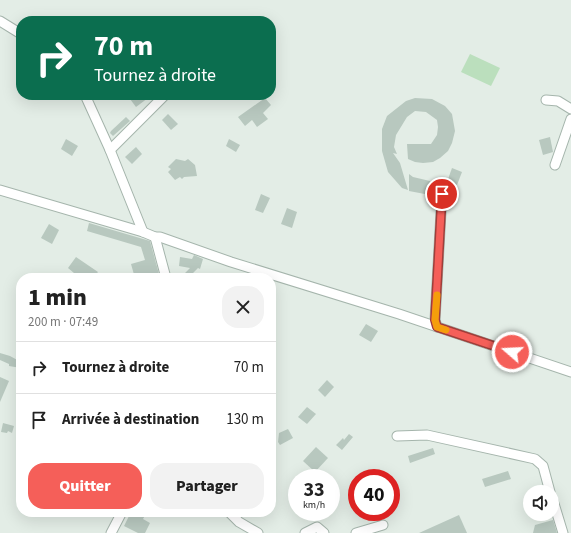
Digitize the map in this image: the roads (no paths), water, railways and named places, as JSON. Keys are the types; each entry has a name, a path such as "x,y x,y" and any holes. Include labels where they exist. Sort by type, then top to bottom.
{"street":[{"path":"0,21 16,31"},
{"path":"86,100 110,150 143,232"},
{"path":"110,150 160,100"},
{"path":"546,100 558,101 571,110"},
{"path":"555,165 571,119"},
{"path":"0,190 143,232 155,238 160,237 266,273"},
{"path":"437,327 435,320 442,194"},
{"path":"155,238 165,273"},
{"path":"276,276 437,327 571,372"},
{"path":"397,436 427,435 535,459 543,466 548,485"},
{"path":"111,533 119,517"},
{"path":"234,517 239,522 258,533"},
{"path":"559,520 563,533"},
{"path":"356,533 383,525"},
{"path":"305,533 318,527 324,533"}]}
